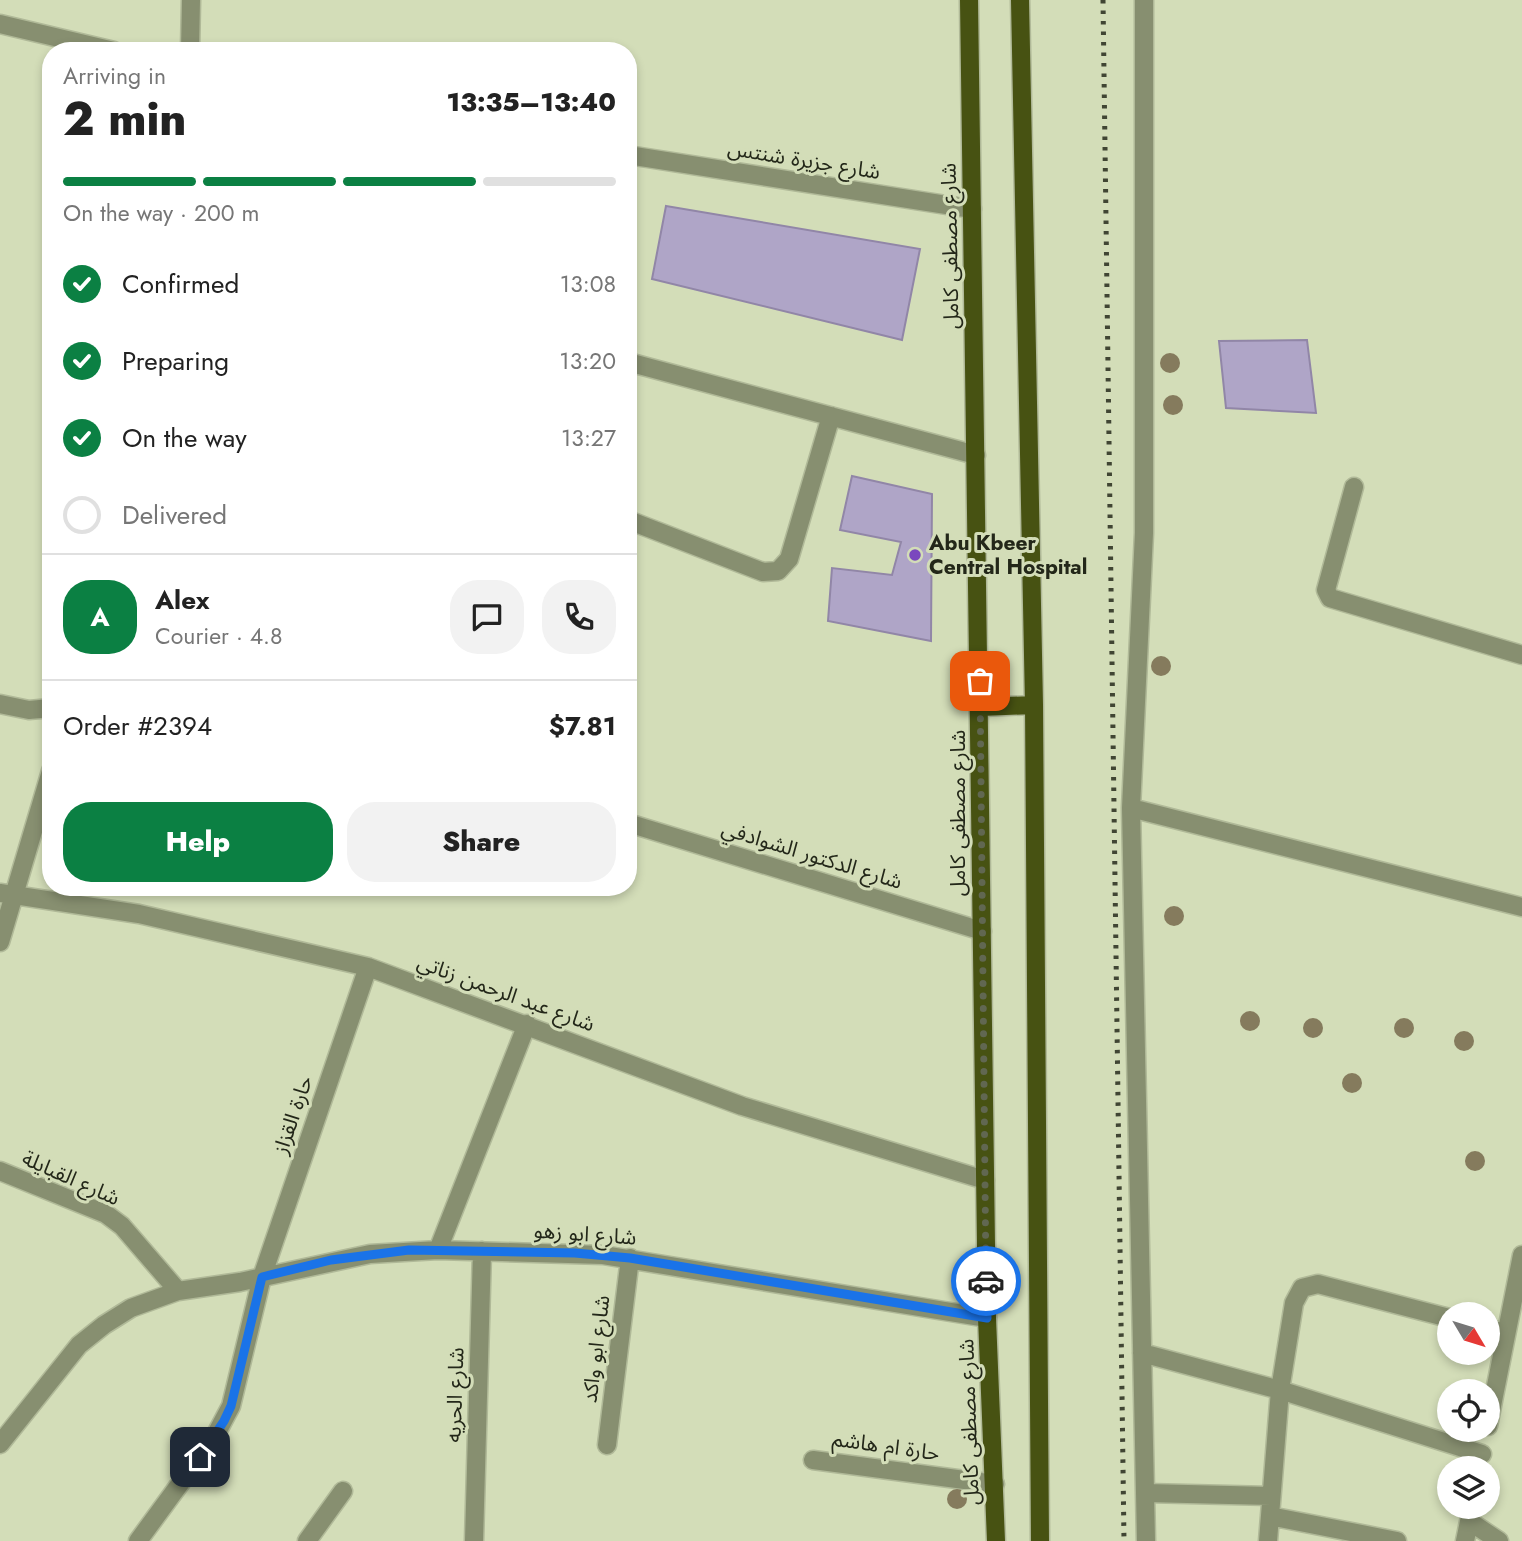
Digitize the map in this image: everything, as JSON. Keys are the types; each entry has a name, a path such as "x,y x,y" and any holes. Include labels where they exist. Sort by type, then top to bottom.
{"main road":[{"name":"شارع مصطفى كامل","path":"969,0 981,707 987,1318 996,1541"},
{"path":"1020,0 1034,705 1040,1541"},
{"path":"981,707 1034,705"}],"street":[{"path":"190,42 191,0"},
{"path":"1144,0 1144,533 1131,808 1146,1541"},
{"path":"0,24 76,42"},
{"name":"شارع جزيرة شنتس","path":"637,156 972,209"},
{"path":"637,364 976,455"},
{"path":"637,523 764,572 778,571 789,559 831,416"},
{"path":"1354,487 1326,590 1330,598 1522,654"},
{"path":"0,704 29,710 42,709"},
{"path":"0,942 8,895 42,797"},
{"path":"1131,808 1522,907"},
{"name":"شارع الدكتور الشوادفي","path":"637,826 982,931"},
{"name":"شارع عبد الرحمن زناتي","path":"8,895 125,912 368,967 742,1106 985,1180"},
{"name":"حارة القزاز","path":"138,1541 224,1421 231,1406 262,1277 368,967"},
{"path":"438,1250 527,1024"},
{"name":"شارع القبايلة","path":"0,1171 106,1214 122,1226 178,1291"},
{"name":"شارع ابو زهو","path":"0,1444 79,1345 131,1308 178,1291 262,1277 370,1254 438,1250 630,1258 987,1318"},
{"name":"شارع الحريه","path":"474,1541 482,1251"},
{"path":"1497,1379 1522,1255"},
{"name":"شارع ابو واكد","path":"607,1445 630,1258"},
{"path":"1268,1541 1280,1390 1294,1303 1302,1288 1318,1284 1437,1315"},
{"path":"1500,1331 1506,1333"},
{"path":"1143,1353 1280,1390 1466,1456"},
{"name":"حارة ام هاشم","path":"813,1460 995,1484"},
{"path":"307,1541 343,1491"},
{"path":"1146,1493 1271,1496"},
{"path":"1270,1517 1396,1541"},
{"path":"1465,1541 1469,1519"},
{"path":"1475,1519 1499,1541"}],"building":[{"path":"666,206 920,249 902,340 652,279"},
{"path":"1307,340 1316,413 1226,408 1219,341"},
{"name":"Abu Kbeer Central Hospital","path":"852,476 932,494 931,641 828,621 832,568 892,575 901,542 840,530"}],"railway":[{"path":"1103,0 1124,1541"}],"way so far":[{"path":"980,681 986,1281"}],"place":[{"name":"Abu Kbeer Central Hospital","path":"915,555"}],"route":[{"path":"200,1457 231,1406 262,1277 331,1260 409,1250 603,1255 987,1318 986,1281"}]}
